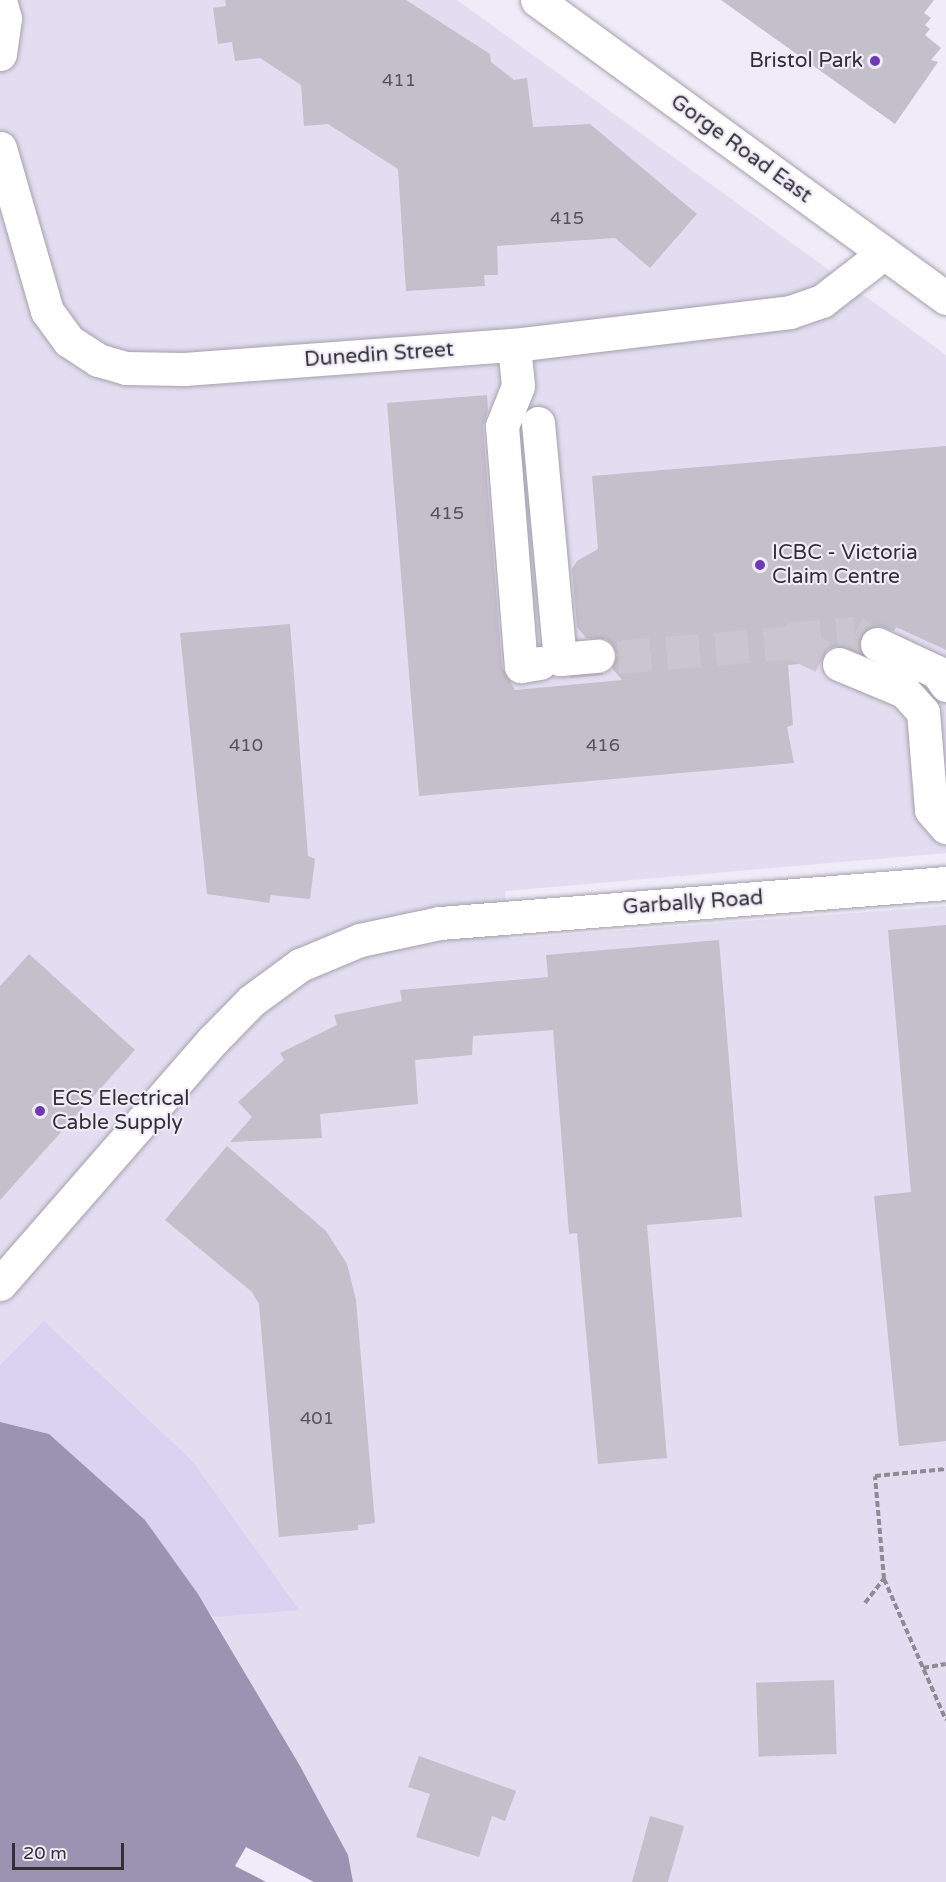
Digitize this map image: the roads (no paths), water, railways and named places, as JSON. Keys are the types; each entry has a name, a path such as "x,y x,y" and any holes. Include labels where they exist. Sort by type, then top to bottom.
{"street":[{"path":"0,0 5,18 0,54"},
{"name":"Gorge Road East","path":"537,0 946,298"},
{"name":"Dunedin Street","path":"0,148 47,311 69,341 98,360 126,368 184,369 514,345 790,312 822,301 884,254"},
{"path":"514,345 518,386 502,426 521,666 540,663"},
{"path":"538,423 560,659 598,656"},
{"path":"877,644 937,672 946,685"},
{"path":"839,664 904,692 923,712 931,810 946,827"},
{"name":"Garbally Road","path":"0,1284 251,1001 300,965 360,940 440,923 946,884"}],"tunnel":[{"path":"788,639 855,633 877,644"},
{"path":"569,661 793,642 839,664"}],"place":[{"name":"Bristol Park","path":"875,61"},
{"name":"ICBC - Victoria Claim Centre","path":"760,565"},
{"name":"ECS Electrical Cable Supply","path":"40,1111"}]}
